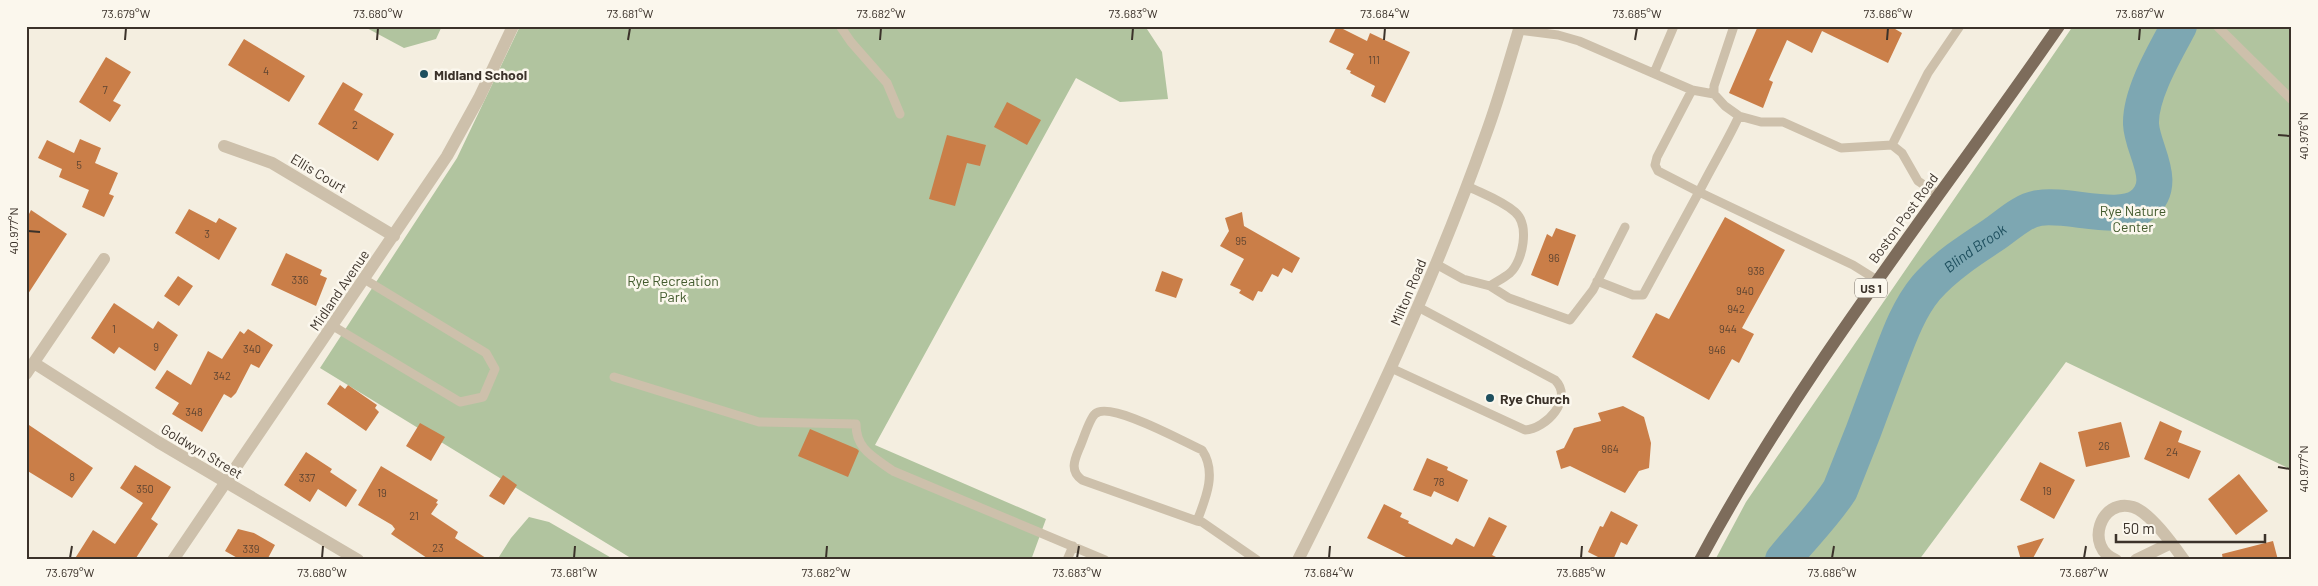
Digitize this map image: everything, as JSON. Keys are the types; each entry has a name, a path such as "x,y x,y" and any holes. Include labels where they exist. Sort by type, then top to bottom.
{"main road":[{"name":"Boston Post Road","path":"1700,560 1765,445 1877,280 2059,26"}],"street":[{"name":"Midland Avenue","path":"173,560 447,156 479,98 513,26"},
{"name":"Milton Road","path":"1298,560 1390,368 1436,264 1486,134 1520,28"},
{"name":"Ellis Court","path":"224,146 272,163 394,236"},
{"path":"26,374 104,259"},
{"name":"Goldwyn Street","path":"34,363 158,442 358,560"},
{"path":"2116,560 2102,550 2098,533 2099,524 2106,514 2114,508 2123,506 2133,507 2144,513 2184,560"},
{"path":"2136,560 2171,543"}],"lane":[{"path":"840,26 851,42 887,83 900,114"},
{"path":"1654,73 1674,26"},
{"path":"1714,94 1714,86 1733,26"},
{"path":"1892,145 1928,73 1960,26"},
{"path":"2217,26 2292,100"},
{"path":"1520,28 1558,34 1579,41 1692,90 1714,94 1725,106 1739,116 1761,122 1783,122 1841,148 1892,145 1902,153 1918,181 1939,195"},
{"path":"1692,90 1657,157 1655,165 1658,171 1853,264 1877,280"},
{"path":"1597,281 1633,295 1643,295 1725,146 1739,116"},
{"path":"1467,186 1499,201 1517,213 1523,226 1520,257 1510,273 1490,286"},
{"path":"1436,264 1463,279 1490,286 1509,298 1570,320 1597,281 1626,227"},
{"path":"333,326 460,402 482,398 494,369 486,353 364,279"},
{"path":"1390,368 1525,430 1539,428 1556,411 1563,394 1562,387 1555,380 1418,307"},
{"path":"614,377 759,422 856,424 856,436 863,449 893,472 1105,560"},
{"path":"1197,521 1208,493 1210,469 1202,450 1140,421 1112,411 1102,410 1094,414 1073,468 1076,475 1082,480 1197,521 1257,560"},
{"path":"1067,560 1072,546"}],"green space":[{"path":"363,26 442,26 436,39 404,48"},
{"name":"Rye Recreation Park","path":"520,26 1145,26 1162,52 1168,99 1120,102 1076,78 875,445 1046,519 1031,560 634,560 320,368 457,158"},
{"name":"Rye Nature Center","path":"2073,26 2292,26 2292,470 2066,362 1919,560 1715,560 1746,502"},
{"path":"529,517 549,522 615,560 497,560 511,538"}],"building":[{"path":"1337,26 1367,41 1370,33 1410,52 1385,103 1371,96 1375,86 1346,69 1354,54 1329,42"},
{"path":"1758,26 1890,26 1902,33 1888,63 1822,31 1812,53 1787,40 1769,80 1773,82 1763,108 1729,93"},
{"path":"244,39 305,76 289,102 228,65"},
{"path":"106,57 131,72 113,101 121,105 110,122 79,102"},
{"path":"343,82 363,94 354,110 394,134 378,161 318,124"},
{"path":"1007,102 1041,120 1027,145 994,127"},
{"path":"947,135 986,145 980,166 967,163 955,206 929,199"},
{"path":"80,139 101,148 95,163 118,173 109,194 114,196 104,217 82,207 89,190 59,177 62,169 38,158 47,140 74,153"},
{"path":"189,209 216,223 219,218 237,228 219,260 175,233"},
{"path":"31,210 67,234 26,297 26,220"},
{"path":"1242,212 1244,226 1300,258 1292,273 1283,268 1278,277 1272,274 1262,292 1258,291 1253,301 1239,293 1241,290 1230,285 1244,259 1220,246 1229,231 1225,218"},
{"path":"1725,217 1785,250 1742,328 1754,334 1739,363 1732,359 1709,400 1632,357 1656,313 1669,319"},
{"path":"1556,228 1576,235 1558,286 1531,275 1547,234 1552,237"},
{"path":"286,253 322,270 320,275 327,278 316,306 271,285"},
{"path":"1162,271 1183,279 1176,298 1155,291"},
{"path":"178,276 193,286 179,306 164,296"},
{"path":"114,303 153,329 158,321 178,335 155,371 119,347 114,354 91,338"},
{"path":"248,329 273,345 259,368 251,364 236,393 231,398 224,394 202,432 172,414 179,403 155,388 167,370 191,385 208,351 222,359 240,331 244,334"},
{"path":"340,385 345,389 348,385 377,405 375,408 379,412 366,431 327,404"},
{"path":"1623,406 1644,417 1651,443 1649,468 1639,471 1625,493 1570,466 1561,469 1556,451 1564,448 1574,428 1601,421 1598,413"},
{"path":"2160,421 2182,431 2178,442 2201,451 2189,479 2144,459"},
{"path":"2121,422 2130,457 2086,467 2078,432"},
{"path":"26,423 93,468 72,498 26,470"},
{"path":"420,423 445,437 431,461 406,446"},
{"path":"810,429 859,451 848,477 798,456"},
{"path":"306,452 332,469 330,472 357,490 346,507 318,489 310,502 284,485"},
{"path":"1427,458 1448,467 1447,470 1468,480 1458,502 1434,491 1431,497 1413,490"},
{"path":"2040,462 2075,480 2054,519 2020,500"},
{"path":"135,465 171,487 151,519 158,524 136,558 139,560 74,560 93,530 115,544 143,503 120,488"},
{"path":"381,466 438,500 436,503 438,504 431,514 458,532 455,538 489,560 430,560 391,534 395,529 392,525 358,505"},
{"path":"2239,474 2268,511 2236,535 2208,499"},
{"path":"503,475 517,485 504,505 489,496"},
{"path":"1384,504 1402,513 1400,517 1409,521 1408,523 1452,545 1456,538 1474,547 1489,517 1507,526 1492,555 1502,560 1412,560 1367,538"},
{"path":"1611,511 1638,525 1627,545 1621,542 1613,560 1604,560 1588,552 1600,526 1603,527"},
{"path":"238,529 254,533 275,545 267,560 241,560 225,551"},
{"path":"2044,538 2032,560 2021,560 2017,546"},
{"path":"2273,541 2278,560 2223,560 2222,554"}],"waterway":[{"name":"Blind Brook","path":"1783,560 1820,517 1840,490 1902,329 1919,297 1933,280 1966,253 2026,212 2051,207 2107,213 2121,212 2132,210 2142,205 2150,196 2154,187 2154,177 2142,134 2142,112 2154,74 2179,26"}],"place":[{"name":"Midland School","path":"424,74"},
{"name":"Rye Church","path":"1490,398"}]}
